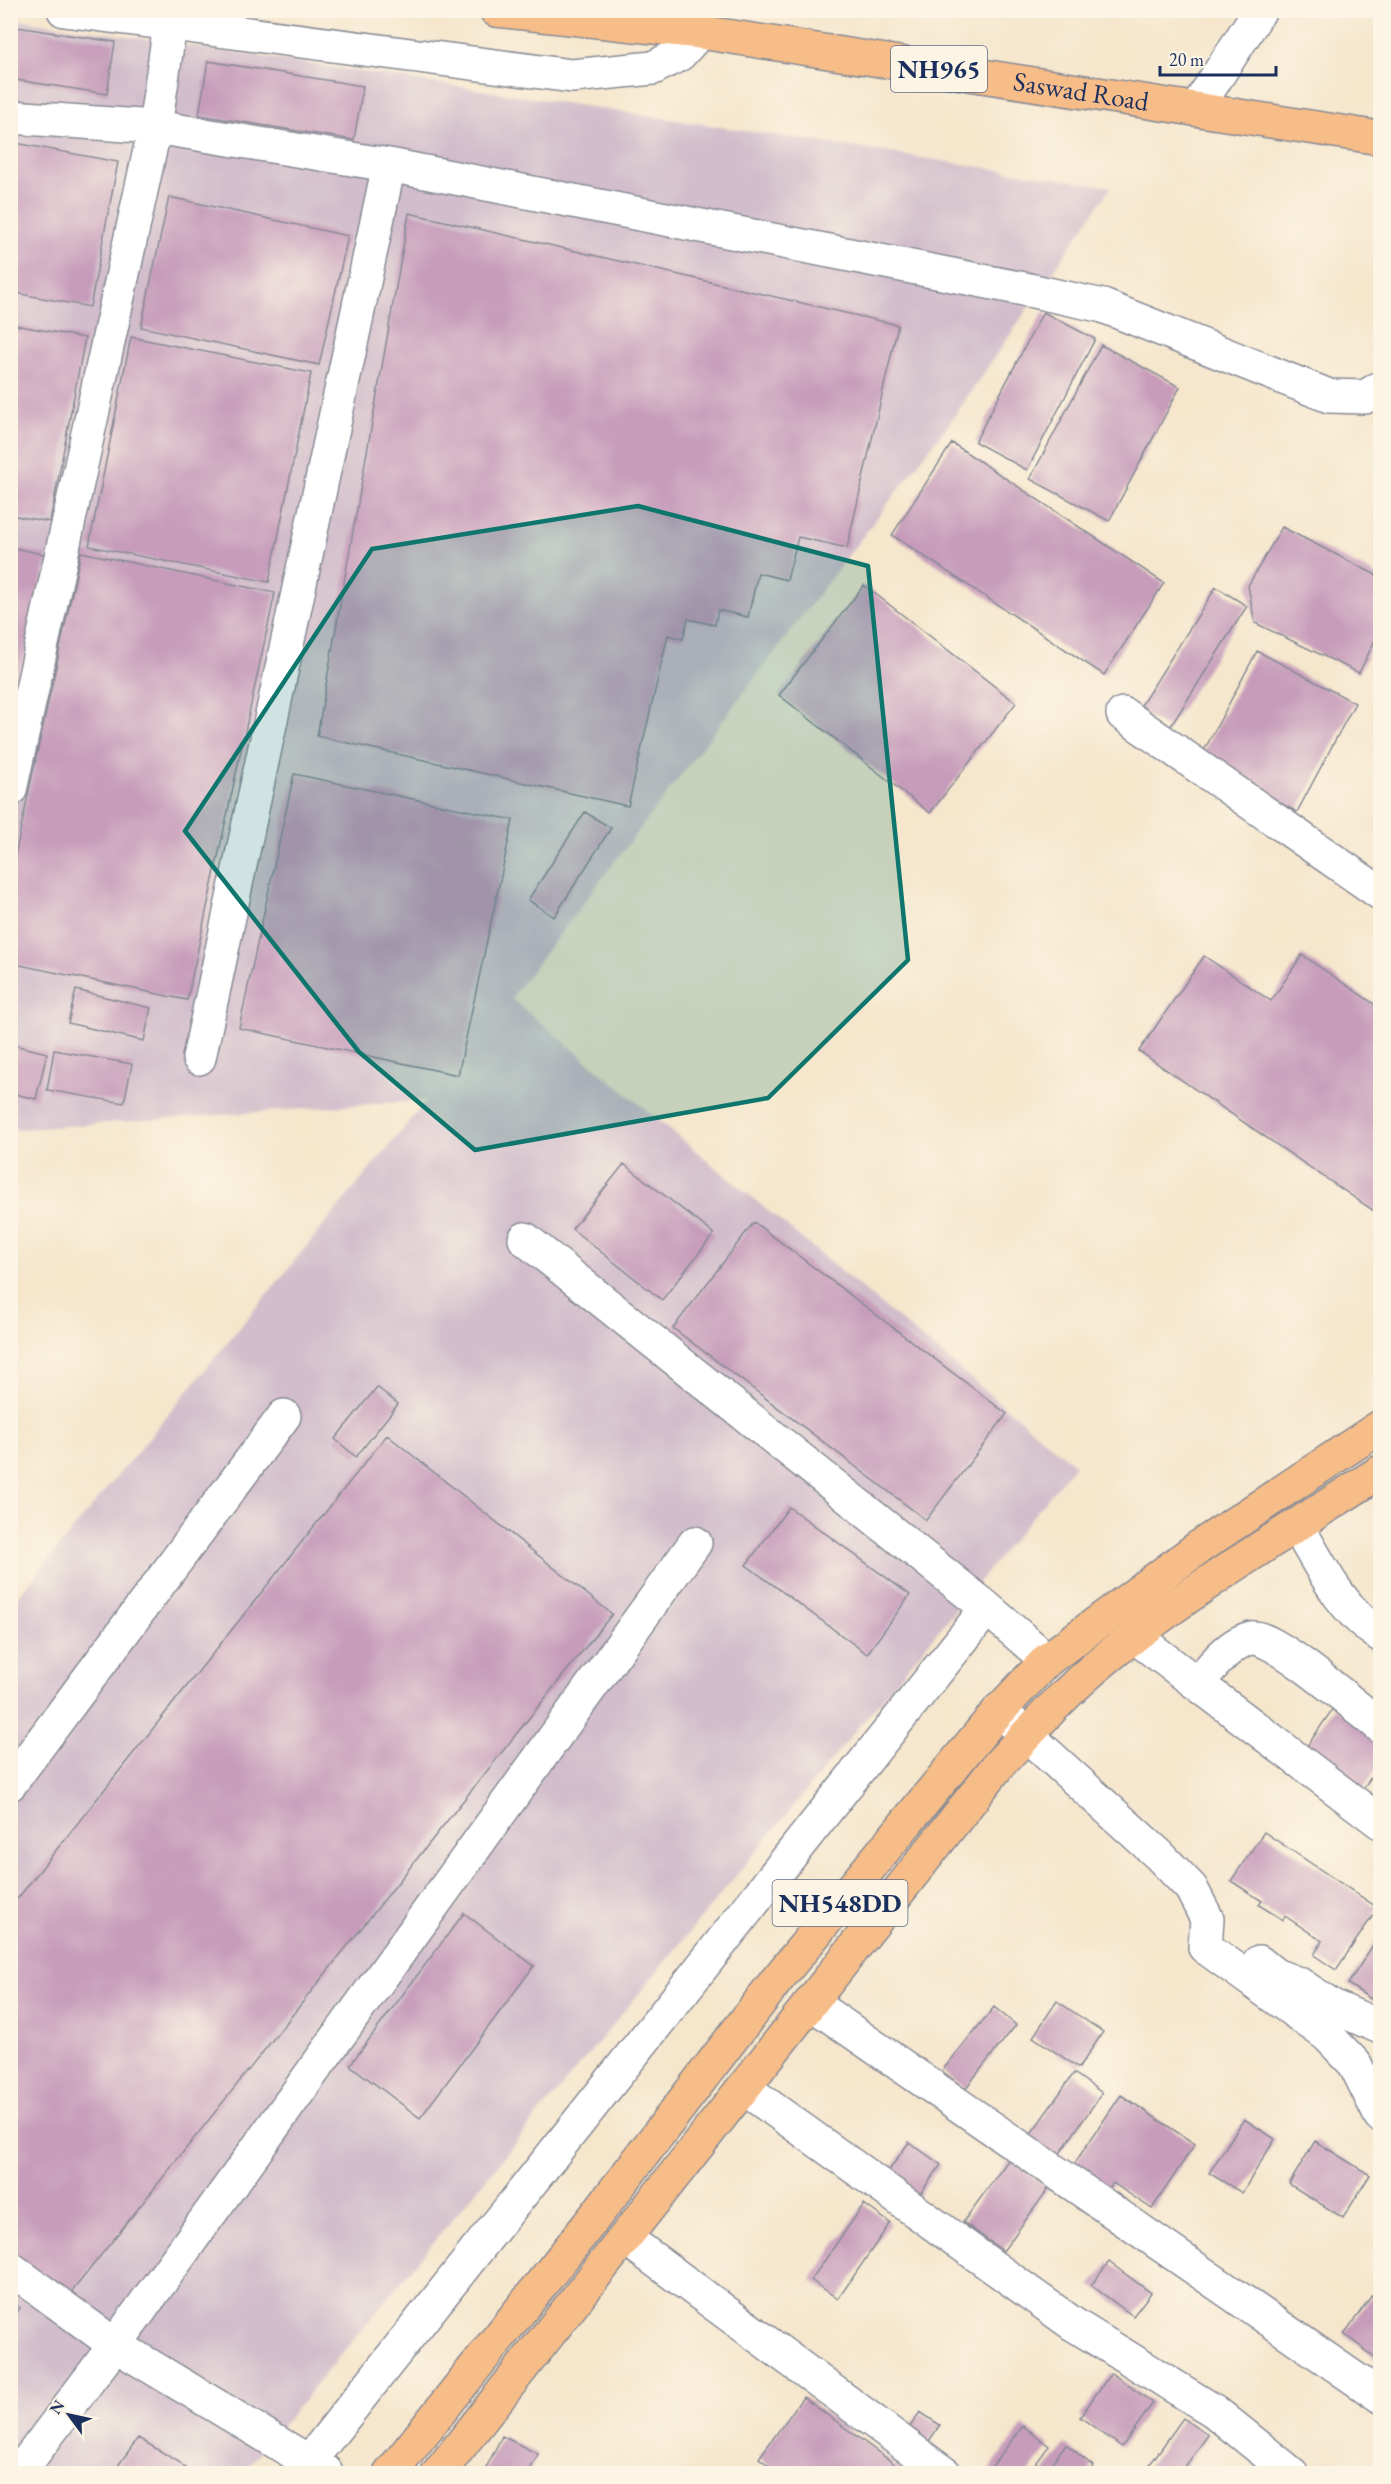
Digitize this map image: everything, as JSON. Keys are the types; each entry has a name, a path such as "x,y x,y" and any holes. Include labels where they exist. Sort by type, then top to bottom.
{"highway":[{"name":"Saswad Road","path":"496,10 699,21 1196,109 1380,138"},
{"name":"NH548DD","path":"390,2474 593,2219 776,1981 999,1710 1047,1660 1199,1547 1380,1427"},
{"name":"NH548DD","path":"438,2474 1000,1763 1050,1708 1134,1636 1192,1593 1380,1472"}],"street":[{"path":"64,10 572,76 653,68 680,54 699,21"},
{"path":"1196,109 1260,10"},
{"path":"10,790 155,127 170,25"},
{"path":"10,117 155,127 389,165 1103,306 1329,396 1365,397 1380,388"},
{"path":"199,1058 389,165"},
{"path":"1123,714 1380,893"},
{"path":"525,1239 987,1608 1047,1660"},
{"path":"10,1784 284,1416"},
{"path":"1297,1526 1336,1592 1350,1611 1380,1635"},
{"path":"18,2474 116,2345 695,1543"},
{"path":"10,2268 116,2345 312,2469 987,1608"},
{"path":"1134,1636 1198,1682 1380,1822"},
{"path":"1198,1682 1231,1648 1254,1637 1267,1640 1380,1726"},
{"path":"999,1710 1159,1855 1191,1888 1207,1919 1275,1975 1299,1984 1334,2007 1380,2027"},
{"path":"1207,1919 1205,1947 1327,2035 1355,2064 1380,2115"},
{"path":"811,2004 1380,2396"},
{"path":"744,2088 1073,2324 1214,2412 1292,2474"},
{"path":"625,2238 945,2474"}],"highlighted area":[{"path":"638,506 868,566 908,960 768,1098 475,1150 359,1052 185,831 372,549"}],"shaded area":[{"path":"10,18 1111,187 953,418 511,998 1075,1465 243,2473 11,2473 11,1605 427,1100 11,1130"}],"building":[{"path":"10,26 115,42 107,94 10,79"},
{"path":"208,61 363,86 354,140 199,115"},
{"path":"10,142 118,162 90,307 10,292"},
{"path":"169,197 348,236 319,365 141,327"},
{"path":"409,213 898,325 847,548 798,537 787,580 758,573 748,617 718,610 715,625 688,619 683,639 668,635 628,806 317,736"},
{"path":"1043,312 1095,339 1027,470 975,442"},
{"path":"10,324 85,338 50,522 10,515"},
{"path":"131,337 311,373 269,582 89,546"},
{"path":"1101,345 1180,387 1109,521 1030,479"},
{"path":"952,443 1164,583 1104,675 892,535"},
{"path":"1282,527 1380,577 1380,630 1359,673 1255,623 1248,586"},
{"path":"10,547 47,555 10,714"},
{"path":"81,552 275,593 187,1000 10,963 10,878"},
{"path":"864,585 1016,703 930,813 779,695"},
{"path":"1216,587 1247,606 1169,729 1138,710"},
{"path":"1257,651 1355,703 1297,812 1199,760"},
{"path":"294,774 513,820 458,1075 239,1028"},
{"path":"585,812 611,828 554,917 528,900"},
{"path":"1302,955 1380,1008 1380,1215 1139,1051 1204,956 1271,1001"},
{"path":"76,990 151,1008 144,1041 68,1023"},
{"path":"10,1044 47,1053 36,1099 10,1093"},
{"path":"54,1050 132,1064 124,1103 47,1090"},
{"path":"624,1164 714,1234 662,1300 572,1229"},
{"path":"754,1222 1007,1414 926,1520 673,1328"},
{"path":"377,1387 398,1404 356,1457 335,1439"},
{"path":"387,1435 612,1614 66,2299 10,2255 10,1908"},
{"path":"789,1507 910,1595 867,1654 746,1565"},
{"path":"1334,1707 1380,1738 1380,1763 1362,1791 1303,1752"},
{"path":"1264,1832 1378,1908 1336,1970 1314,1955 1322,1941 1285,1916 1283,1920 1259,1905 1262,1901 1231,1881"},
{"path":"464,1913 534,1966 420,2118 350,2065"},
{"path":"1380,1934 1380,2005 1348,1984"},
{"path":"1057,2001 1103,2032 1079,2068 1033,2037"},
{"path":"994,2007 1016,2025 965,2089 942,2071"},
{"path":"1074,2073 1102,2093 1054,2162 1025,2142"},
{"path":"1121,2095 1195,2144 1152,2209 1113,2183 1107,2191 1072,2167"},
{"path":"1244,2119 1275,2139 1242,2193 1209,2173"},
{"path":"1315,2141 1370,2175 1343,2218 1289,2184"},
{"path":"909,2142 941,2165 914,2202 882,2180"},
{"path":"1009,2159 1049,2188 1003,2251 963,2222"},
{"path":"864,2204 890,2223 838,2299 811,2280"},
{"path":"1109,2262 1151,2293 1133,2316 1091,2285"},
{"path":"1380,2284 1380,2361 1344,2334"},
{"path":"10,2300 20,2308 10,2320"},
{"path":"1111,2373 1153,2403 1122,2447 1080,2417"},
{"path":"803,2397 908,2474 780,2474 759,2458"},
{"path":"920,2412 940,2425 925,2447 905,2434"},
{"path":"1183,2418 1208,2435 1180,2474 1143,2474"},
{"path":"1023,2426 1049,2446 1028,2474 986,2474"},
{"path":"502,2436 538,2454 528,2474 483,2474"},
{"path":"138,2438 179,2462 191,2474 112,2474"},
{"path":"1066,2444 1093,2466 1087,2474 1043,2474"}]}
